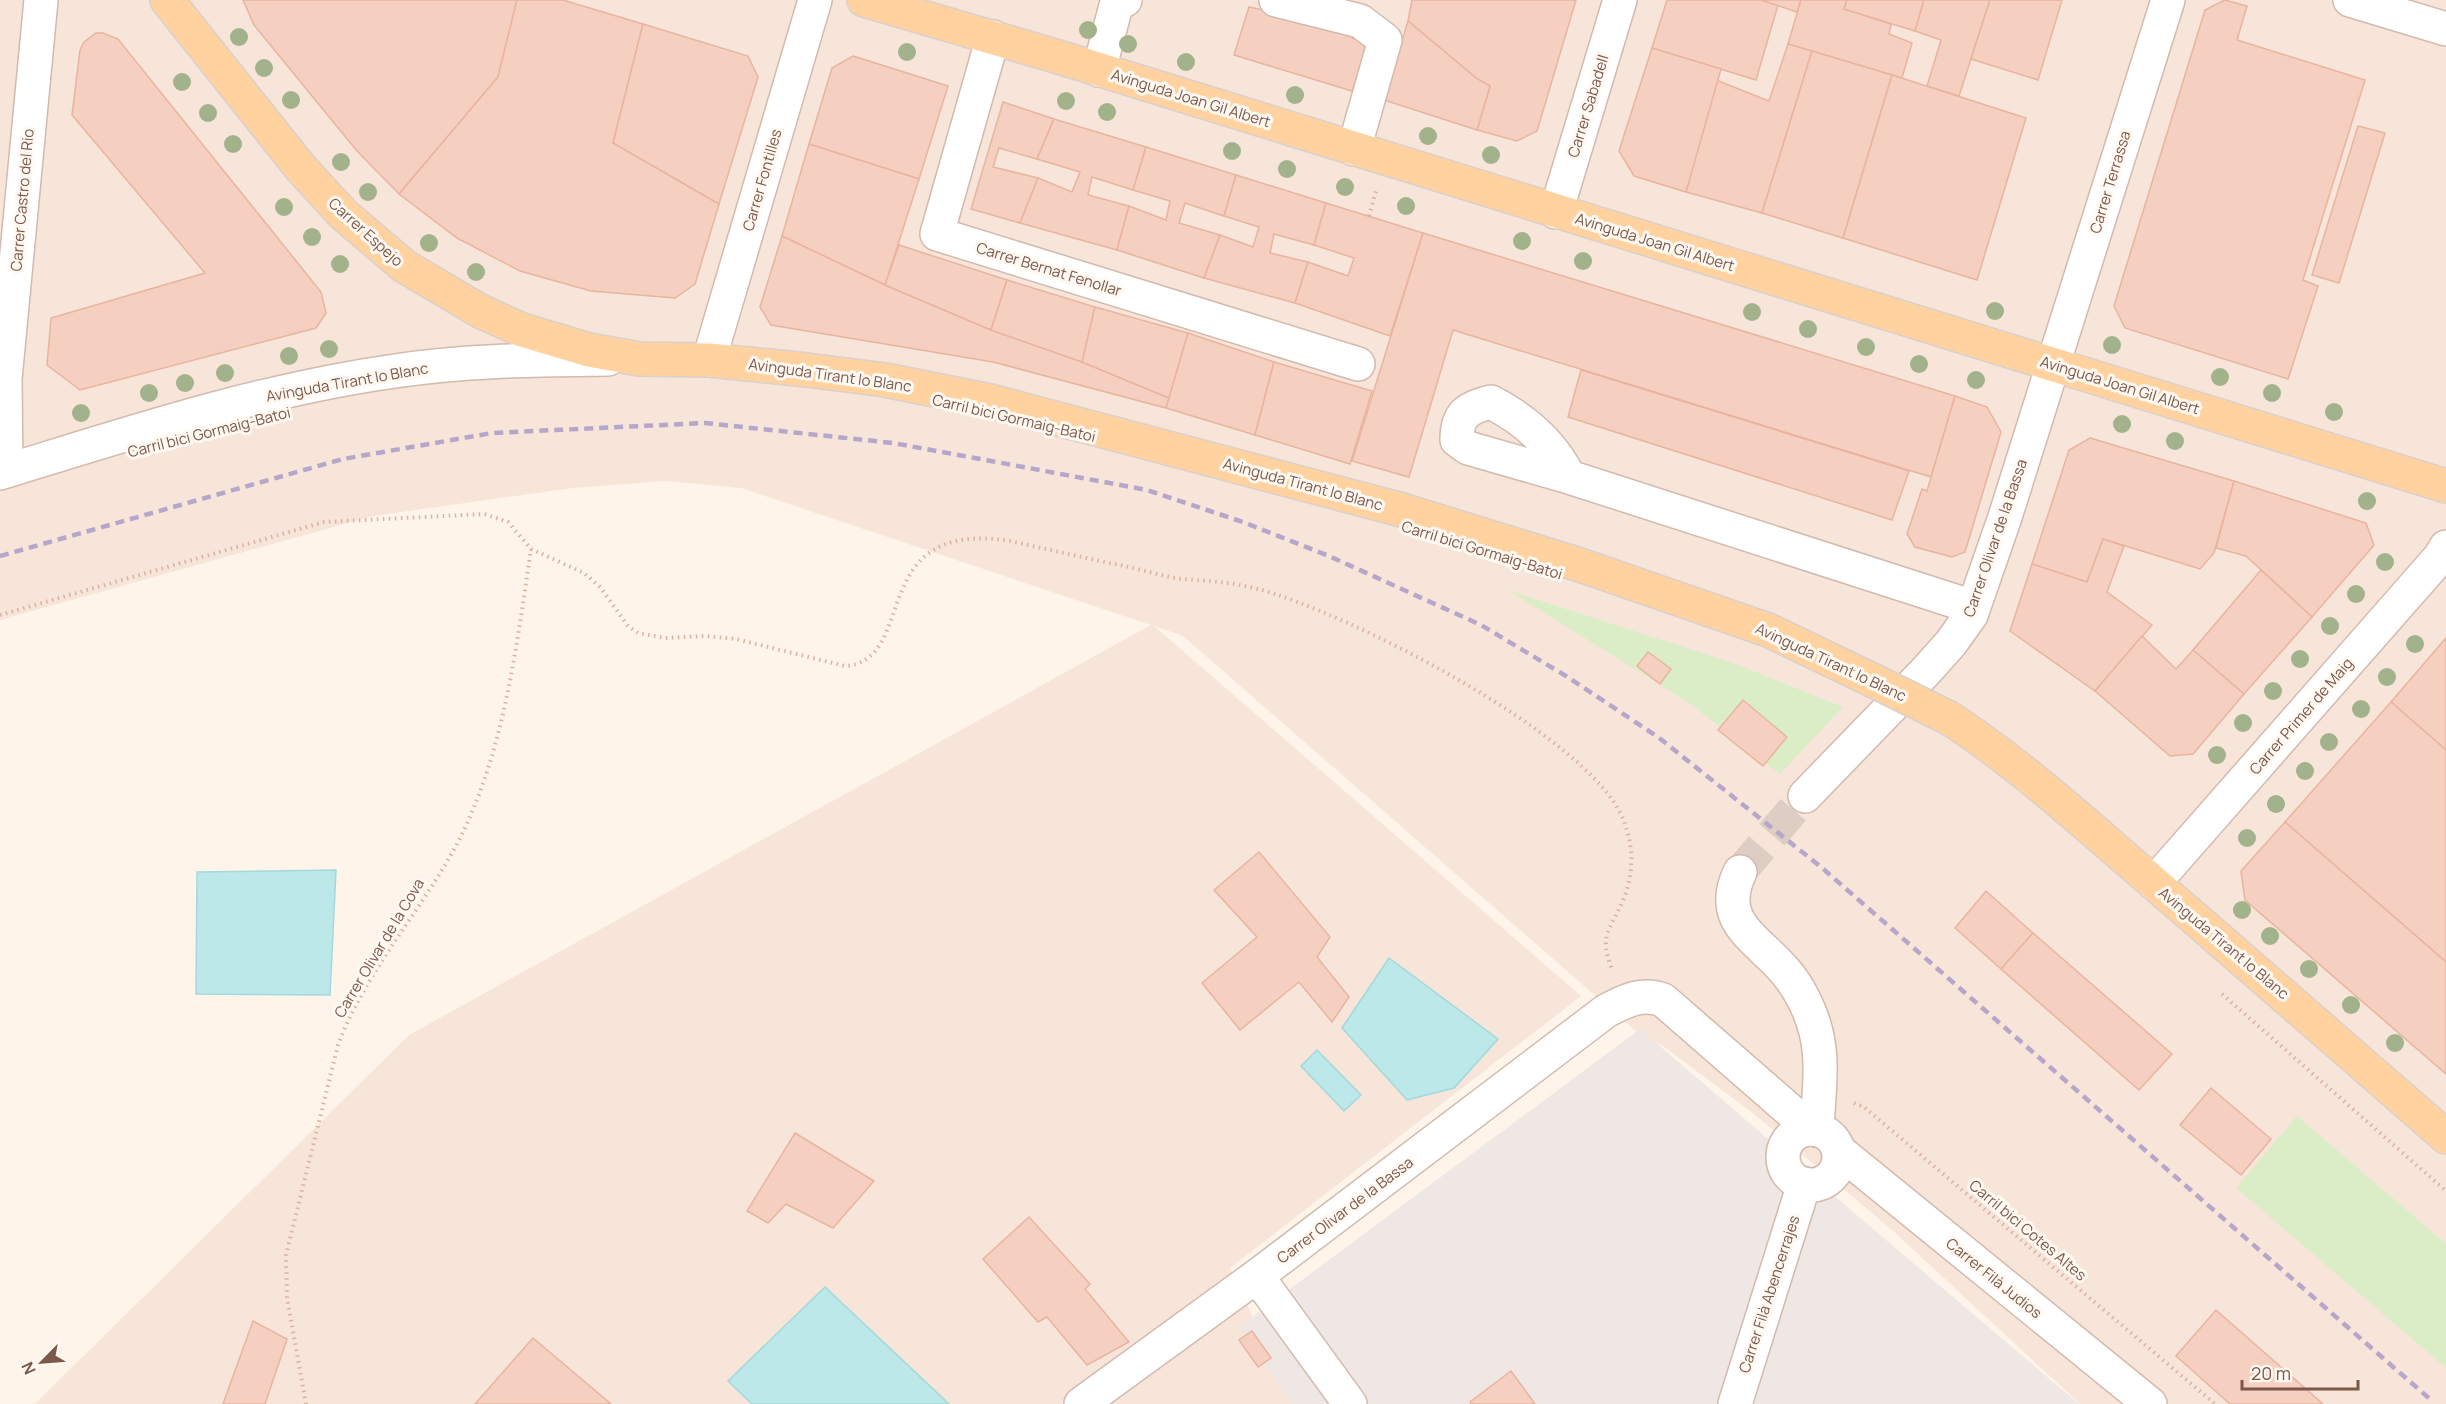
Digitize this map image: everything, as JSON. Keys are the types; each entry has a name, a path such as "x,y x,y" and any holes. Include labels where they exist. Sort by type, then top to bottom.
{"main road":[{"name":"Avinguda Joan Gil Albert","path":"864,0 993,37 2446,486"},
{"name":"Carrer Espejo","path":"169,2 300,167 343,214 404,266 480,312 522,330 568,345 639,359"},
{"name":"Avinguda Tirant lo Blanc","path":"639,359 709,360 885,380 990,401 1402,510 1580,565 1768,630 1949,718 1995,748 2154,883 2444,1136"}],"street":[{"name":"Carrer Castro del Rio","path":"3,472 5,379 41,0"},
{"name":"Carrer Fontilles","path":"709,360 816,0"},
{"path":"1099,70 1117,2 1125,0"},
{"path":"1276,0 1359,21 1386,40 1354,149"},
{"name":"Carrer Sabadell","path":"1556,212 1620,0"},
{"name":"Carrer Terrassa","path":"2053,365 2168,0"},
{"path":"2350,0 2446,29"},
{"name":"Carrer Bernat Fenollar","path":"993,37 937,234 1358,364"},
{"name":"Avinguda Tirant lo Blanc","path":"3,472 210,409 374,374 455,363 639,359"},
{"name":"Carrer Olivar de la Bassa","path":"1805,796 1951,643 1973,607 2053,365"},
{"path":"1569,477 1973,607"},
{"name":"Carrer Primer de Maig","path":"2154,883 2440,557 2446,547"},
{"path":"1740,872 1731,895 1733,910 1740,926 1786,971 1802,994 1816,1032 1822,1136 1837,1170 1823,1183 1804,1184 1786,1170 1784,1154 1790,1139 1795,1134 1822,1136"},
{"name":"Carrer Filà Judios","path":"1616,1006 1653,996 1663,1000 1822,1136 2150,1404"},
{"name":"Carrer Olivar de la Bassa","path":"1081,1404 1257,1276 1616,1006"},
{"name":"Carrer Filà Abencerrajes","path":"1735,1404 1804,1184"},
{"path":"1257,1276 1350,1404"}],"path":[{"path":"0,615 324,522 484,514 508,522 531,549 584,573 600,587 617,613 638,633 665,638 705,636 736,639 845,666 858,665 879,647 911,569 938,548 968,538 982,537 1010,541 1184,579 1232,583 1310,608 1404,649 1487,697 1580,765 1612,798 1623,818 1633,860 1624,898 1606,932 1605,949 1616,1006"},
{"name":"Carrer Olivar de la Cova","path":"306,1404 287,1298 286,1255 338,1045 348,1019 365,989 453,852 478,796 495,742 514,657 531,549"},
{"name":"Carril bici Cotes Altes","path":"1818,1085 1864,1107 2215,1404"}],"shaded area":[{"path":"0,0 2446,0 2446,1404 2080,1404 1891,1229 1753,1113 1663,1046 1637,1032 1183,636 1154,626 1581,996 1230,1268 1254,1320 1314,1404 35,1404 409,1035 1151,625 741,488 665,481 572,488 373,516 0,620"},
{"path":"1640,1029 2079,1404 1292,1404 1240,1326"}],"green space":[{"path":"1507,590 1736,664 1843,707 1780,774 1691,704"},
{"path":"2297,1116 2446,1244 2446,1368 2236,1188"}],"water":[{"path":"336,870 330,995 196,994 197,872"},
{"path":"1389,958 1498,1039 1454,1088 1407,1100 1342,1028"},
{"path":"1317,1050 1361,1095 1344,1111 1301,1066"},
{"path":"825,1287 949,1404 752,1404 728,1381"}],"building":[{"path":"243,0 517,0 498,77 399,194 357,151 254,25"},
{"path":"517,0 563,0 643,24 613,143 719,204 695,284 675,298 591,291 520,271 457,238 399,194 498,77"},
{"path":"1412,0 1576,0 1537,131 1517,141 1477,130 1490,86 1476,78 1408,21"},
{"path":"1667,0 1761,0 1778,5 1756,80 1652,48"},
{"path":"1761,0 1801,0 1797,12"},
{"path":"1801,0 1847,0 1844,9 1891,24 1889,34 1912,43 1902,78 1788,44"},
{"path":"1847,0 1924,0 1915,31 1844,9"},
{"path":"1924,0 1990,0 1959,96 1927,86 1941,40 1915,31"},
{"path":"1990,0 2062,0 2038,80 1971,59"},
{"path":"2225,0 2247,6 2237,40 2365,80 2303,280 2318,286 2288,379 2125,328 2114,306 2205,10"},
{"path":"1265,5 1354,32 1352,38 1369,43 1352,91 1234,55 1249,7 1263,10"},
{"path":"1408,21 1476,78 1490,86 1477,130 1384,100"},
{"path":"643,24 748,56 758,77 719,204 613,143"},
{"path":"96,33 103,33 118,39 321,292 326,313 316,328 80,390 47,365 51,318 205,273 72,115 80,50 84,42"},
{"path":"1788,44 1812,51 1762,213 1686,192 1716,80 1769,101"},
{"path":"1652,48 1721,69 1686,192 1634,176 1619,151"},
{"path":"1812,51 1892,75 1843,238 1762,213"},
{"path":"853,56 948,86 919,179 809,144 832,68"},
{"path":"1892,75 2026,118 1977,280 1843,238"},
{"path":"1003,102 1054,119 1037,159 999,148 993,167 1038,178 1020,223 971,209"},
{"path":"1054,119 1146,147 1133,190 1092,177 1088,195 1129,206 1117,250 1020,223 1038,178 1072,192 1080,172 1037,159"},
{"path":"2358,126 2385,133 2339,283 2312,275"},
{"path":"809,144 919,179 885,285 782,236"},
{"path":"1146,147 1236,175 1224,216 1185,203 1179,223 1220,235 1204,278 1117,250 1129,206 1166,220 1170,201 1133,190"},
{"path":"1236,175 1326,203 1314,245 1274,234 1270,253 1308,262 1295,303 1204,278 1220,235 1253,247 1259,227 1224,216"},
{"path":"1326,203 1423,233 1390,336 1295,303 1308,262 1348,276 1354,258 1314,245"},
{"path":"1423,233 1955,396 1931,477 1453,330 1409,477 1352,461"},
{"path":"782,236 885,285 991,330 1082,362 1169,398 1166,408 993,362 771,325 760,307"},
{"path":"899,245 1007,280 991,330 885,285"},
{"path":"1007,280 1095,307 1082,362 991,330"},
{"path":"1095,307 1188,333 1169,398 1082,362"},
{"path":"1188,333 1274,362 1255,435 1166,408"},
{"path":"1274,362 1372,391 1350,464 1255,435"},
{"path":"1581,370 1909,471 1892,520 1568,417"},
{"path":"1955,396 1987,407 2001,432 1965,552 1952,557 1915,547 1907,534 1922,489 1927,491"},
{"path":"2090,438 2234,481 2214,553 2200,569 2103,539 2087,582 2032,564 2069,450"},
{"path":"2234,481 2366,523 2374,545 2312,617 2246,556 2216,548"},
{"path":"2103,539 2124,546 2107,592 2152,625 2095,691 2010,631 2032,564 2087,582"},
{"path":"2261,570 2312,617 2244,694 2193,650"},
{"path":"2142,636 2176,669 2193,650 2244,694 2193,754 2170,756 2095,691"},
{"path":"2446,638 2446,750 2391,702"},
{"path":"1648,652 1671,669 1660,684 1637,666"},
{"path":"1743,700 1787,737 1763,766 1718,730"},
{"path":"2391,702 2446,750 2446,962 2285,822"},
{"path":"2285,822 2446,962 2446,1074 2245,900 2241,871"},
{"path":"1259,852 1330,937 1317,957 1349,997 1332,1022 1299,982 1240,1030 1202,983 1257,937 1214,890"},
{"path":"1986,891 2033,933 2001,969 1955,928"},
{"path":"2033,933 2172,1054 2139,1090 2001,969"},
{"path":"2211,1088 2271,1139 2241,1175 2180,1125"},
{"path":"795,1133 874,1181 833,1228 786,1204 768,1223 747,1211"},
{"path":"1029,1217 1090,1284 1085,1289 1129,1342 1087,1365 1047,1317 1038,1322 983,1259"},
{"path":"2216,1310 2323,1404 2230,1404 2176,1356"},
{"path":"253,1321 287,1339 265,1404 223,1404"},
{"path":"1252,1331 1271,1358 1258,1367 1239,1340"},
{"path":"533,1338 611,1404 475,1404"},
{"path":"1511,1371 1535,1404 1471,1404 1470,1402"}],"tunnel":[{"path":"1740,872 1805,796"}],"railway":[{"path":"0,556 343,459 492,433 705,423 893,443 991,461 1147,490 1243,522 1329,556 1481,625 1566,676 1658,737 1821,867 2431,1400"}]}
